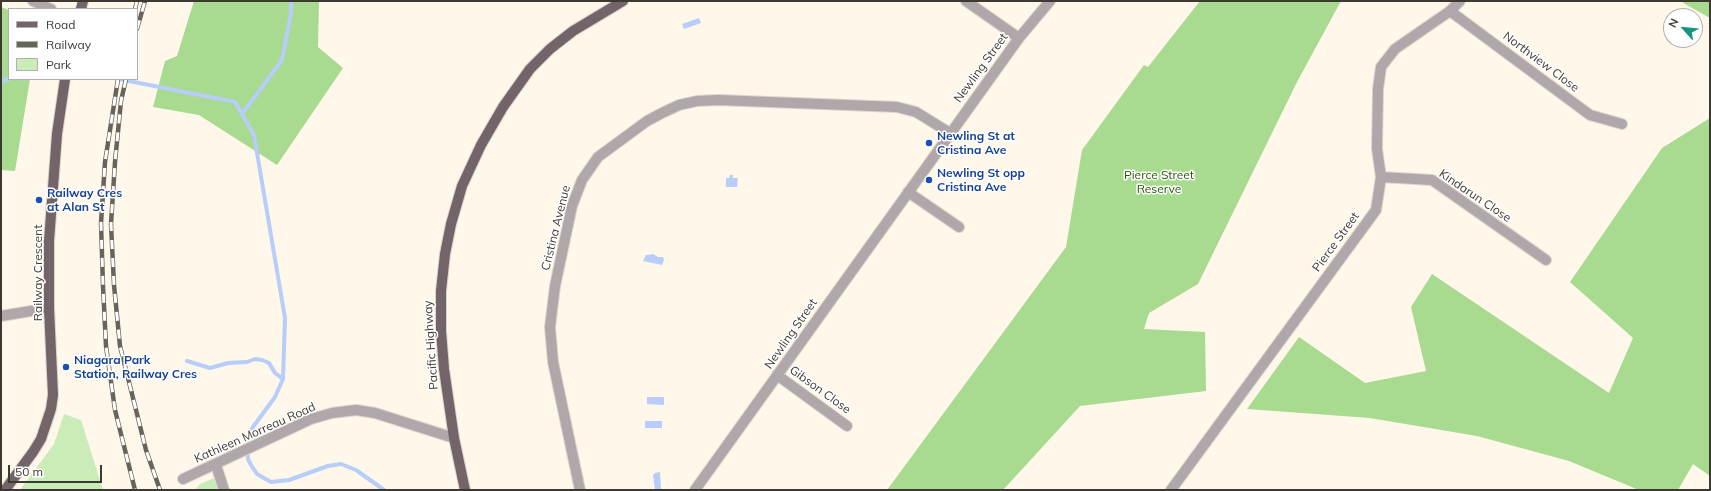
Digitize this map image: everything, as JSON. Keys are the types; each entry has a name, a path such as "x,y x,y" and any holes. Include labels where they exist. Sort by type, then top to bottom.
{"main road":[{"name":"Pacific Highway","path":"465,490 454,438 444,369 441,331 441,291 445,254 451,224 462,186 481,145 503,107 530,68 550,49 573,31 623,1"},
{"name":"Railway Crescent","path":"5,490 41,439 47,424 53,395 49,308 49,241 57,134 65,80"}],"street":[{"path":"33,1 49,8"},
{"path":"966,1 1019,38"},
{"name":"Newling Street","path":"695,490 950,133 1019,38 1050,1"},
{"name":"Pierce Street","path":"1171,490 1376,210 1381,177 1377,149 1378,89 1381,67 1395,49 1450,11 1460,1"},
{"name":"Northview Close","path":"1450,11 1590,115 1622,124"},
{"name":"Cristina Avenue","path":"580,490 553,362 550,327 555,286 572,206 582,180 598,157 647,121 679,105 697,101 718,100 897,107 916,112 950,133"},
{"name":"Kindarun Close","path":"1381,177 1432,180 1546,260"},
{"path":"908,192 959,227"},
{"path":"1,316 49,308"},
{"name":"Gibson Close","path":"777,375 848,426"},
{"name":"Kathleen Morreau Road","path":"183,479 216,465 311,419 332,413 356,410 375,413 454,438"},
{"path":"216,465 224,490"}],"green space":[{"path":"194,1 319,1 318,47 343,68 277,165 199,115 153,107 165,61 177,56"},
{"name":"Pierce Street Reserve","path":"1200,1 1341,1 1297,82 1198,284 1149,313 1144,329 1205,332 1206,391 1080,406 1003,490 887,490 1066,247 1082,150 1144,65 1148,67"},
{"path":"1681,1 1710,1 1710,18 1703,14 1703,8 1692,8"},
{"path":"1,7 8,10 8,80 30,80 15,171 1,170"},
{"path":"1710,118 1710,476 1693,464 1678,490 1639,490 1569,461 1477,436 1370,418 1247,409 1299,337 1365,383 1426,371 1411,307 1432,274 1609,393 1633,338 1570,282 1662,148"},
{"path":"64,414 81,420 103,490 20,490 54,444"},
{"path":"214,478 218,490 195,490 200,484"}],"water":[{"path":"699,18 701,23 684,29 682,24"},
{"path":"730,175 733,175 733,178 738,178 737,187 726,187 726,178 729,178"},
{"path":"653,254 658,257 663,257 664,260 662,265 643,261 646,255"},
{"path":"647,397 664,397 664,405 647,404"},
{"path":"645,421 662,421 662,428 645,428"},
{"path":"660,472 661,489 655,490 653,475"}],"waterway":[{"path":"242,114 282,60 291,13 291,1"},
{"path":"1,81 8,79"},
{"path":"124,80 235,102 254,135 285,318 283,379 275,397 253,427 249,435 247,443 248,459 251,465 257,474 271,482 289,480 328,466 341,464 356,470 384,490"},
{"path":"187,361 210,368 228,363 247,362 255,359 262,360 269,363 275,373 283,379"}],"railway":[{"path":"135,8 137,1"},
{"path":"138,26 145,1"},
{"path":"118,80 105,162 101,223 103,286 106,346 115,410 135,490"},
{"path":"126,80 121,101 111,224 114,285 120,346 146,450 160,490"}],"place":[{"name":"Newling St at Cristina Ave","path":"929,143"},
{"name":"Newling St opp Cristina Ave","path":"929,180"},
{"name":"Railway Cres at Alan St","path":"39,200"},
{"name":"Niagara Park Station, Railway Cres","path":"66,367"}]}
